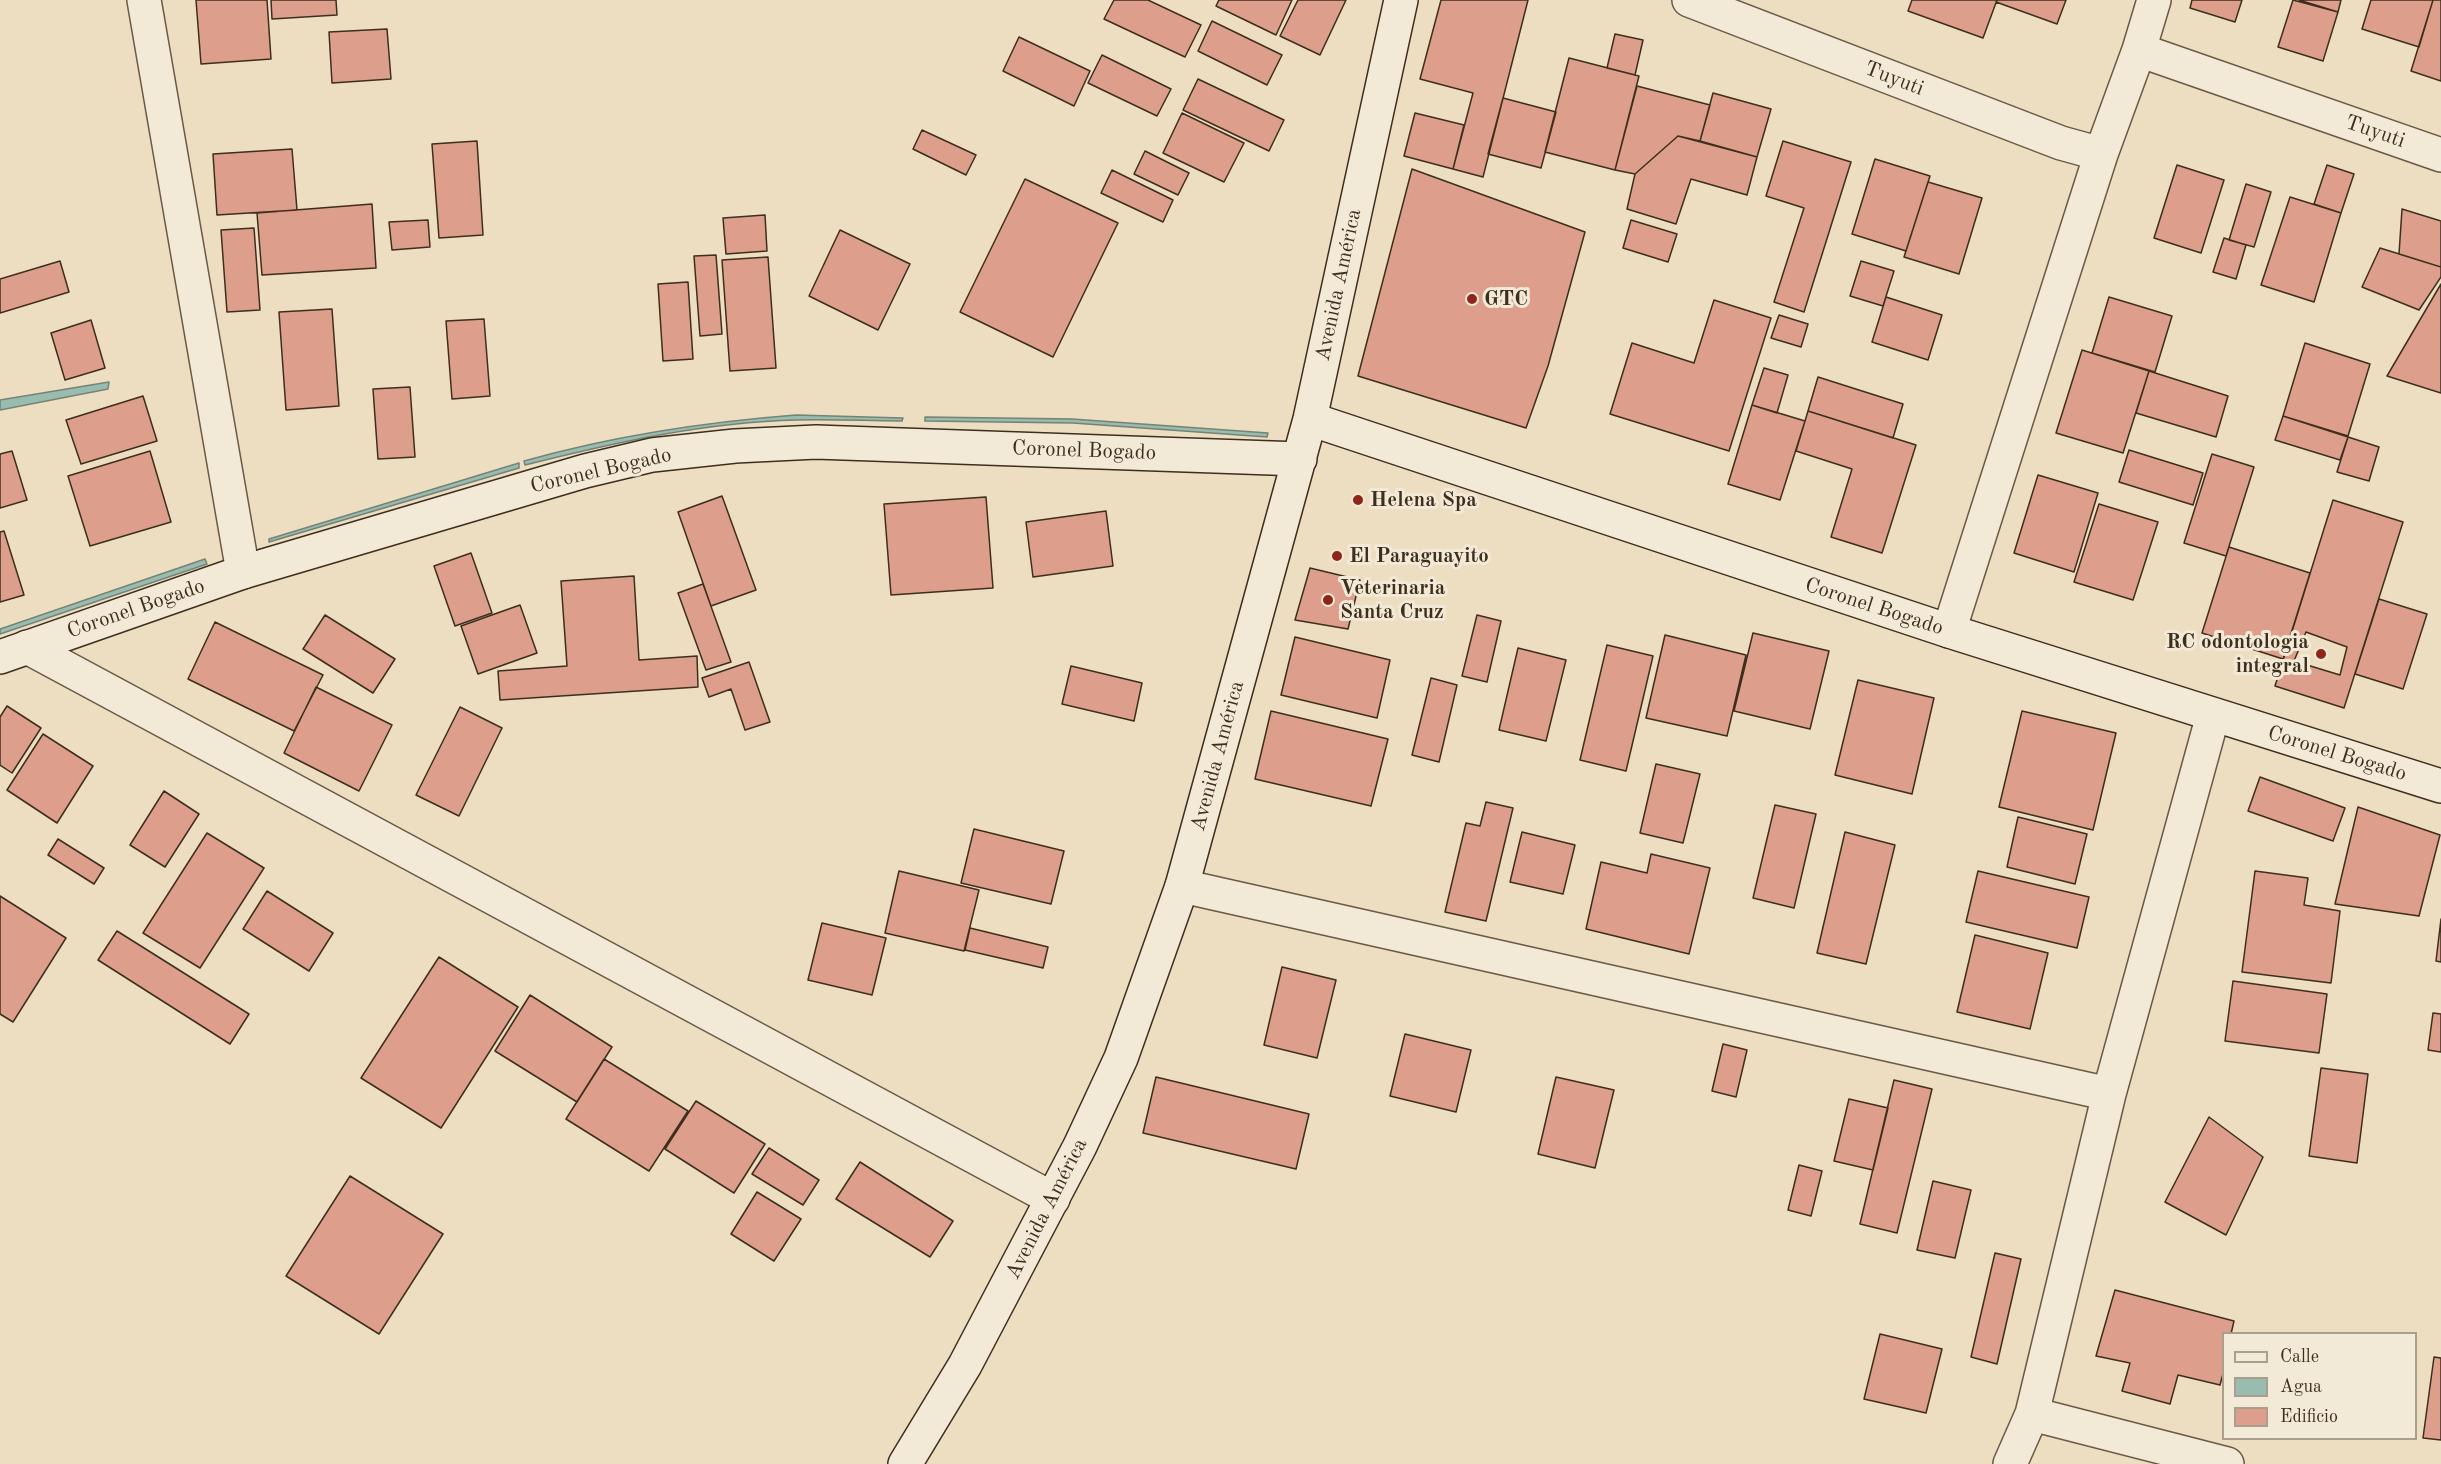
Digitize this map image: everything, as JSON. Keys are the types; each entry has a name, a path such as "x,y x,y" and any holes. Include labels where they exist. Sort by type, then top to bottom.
{"street":[{"path":"144,0 243,572"},
{"name":"Avenida América","path":"905,1464 965,1365 1053,1198 1121,1058 1182,886 1310,419 1401,0"},
{"name":"Tuyuti","path":"1689,0 2061,143 2101,154"},
{"path":"1949,632 2101,154 2139,50 2154,0"},
{"name":"Tuyuti","path":"2139,50 2441,155"},
{"name":"Coronel Bogado","path":"1310,419 1949,632 2441,786"},
{"name":"Coronel Bogado","path":"14,652 243,572 585,471 664,454 816,442 1300,459"},
{"path":"14,652 1053,1198"},
{"path":"2010,1464 2032,1414 2109,1094 2213,715"},
{"path":"1182,886 2109,1094"},
{"path":"2032,1414 2227,1464"}],"water":[{"path":"109,382 108,389 0,410 0,400"},
{"path":"796,415 903,418 902,421 797,420 728,425 660,435 525,465 524,461 591,444 659,431"},
{"path":"925,417 1072,419 1268,433 1267,437 1073,423 925,421"},
{"path":"519,463 519,468 269,542 269,539"},
{"path":"205,559 207,564 0,634 0,629"}],"building":[{"path":"196,0 267,0 271,59 201,64"},
{"path":"271,0 336,0 337,15 272,19"},
{"path":"1114,0 1148,0 1201,25 1185,57 1104,19"},
{"path":"1219,0 1292,0 1276,35 1216,6"},
{"path":"1298,0 1346,0 1320,55 1280,36"},
{"path":"1441,0 1528,0 1483,177 1453,169 1473,93 1420,79"},
{"path":"1912,0 1997,0 1983,38 1908,11"},
{"path":"1997,0 2066,0 2057,24 1996,2"},
{"path":"2192,0 2242,0 2235,22 2190,8"},
{"path":"2293,0 2338,12 2323,61 2278,47"},
{"path":"2299,0 2341,0 2338,12"},
{"path":"2371,0 2433,0 2419,47 2362,29"},
{"path":"2433,0 2441,0 2441,81 2411,71"},
{"path":"1212,21 1282,55 1267,85 1198,51"},
{"path":"387,29 391,79 332,83 329,32"},
{"path":"1615,34 1643,40 1635,75 1607,68"},
{"path":"1019,37 1090,71 1074,106 1003,71"},
{"path":"1102,55 1171,89 1157,116 1088,83"},
{"path":"1569,58 1639,76 1615,170 1545,152"},
{"path":"1198,79 1284,120 1269,151 1183,110"},
{"path":"1637,86 1710,105 1700,141 1678,136 1635,174 1615,170"},
{"path":"1713,93 1771,109 1757,157 1700,141"},
{"path":"1503,98 1556,112 1541,168 1488,154"},
{"path":"1182,113 1244,143 1224,182 1163,153"},
{"path":"1415,113 1464,125 1453,169 1404,156"},
{"path":"922,130 976,155 966,175 913,149"},
{"path":"1678,136 1757,157 1747,195 1691,179 1676,224 1627,209 1635,174"},
{"path":"477,141 483,235 439,238 432,144"},
{"path":"1783,141 1851,162 1804,312 1774,302 1804,208 1766,196"},
{"path":"292,149 297,210 217,215 213,154"},
{"path":"1145,151 1189,173 1178,195 1134,174"},
{"path":"1875,159 1930,176 1906,251 1852,234"},
{"path":"2177,165 2224,180 2201,253 2154,238"},
{"path":"2327,165 2354,174 2341,213 2314,204"},
{"name":"GTC","path":"1412,169 1585,232 1548,366 1526,428 1358,376"},
{"path":"1112,170 1173,200 1163,222 1101,193"},
{"path":"1025,179 1118,223 1053,357 960,312"},
{"path":"1928,182 1982,198 1959,274 1904,257"},
{"path":"2246,184 2271,192 2254,247 2229,240"},
{"path":"2290,197 2341,213 2314,302 2261,285"},
{"path":"372,204 376,268 262,275 257,213"},
{"path":"2402,209 2441,221 2441,267 2399,254"},
{"path":"765,215 767,251 726,254 723,218"},
{"path":"428,220 430,247 392,250 389,222"},
{"path":"1631,220 1677,234 1668,262 1623,248"},
{"path":"254,228 260,310 227,312 221,230"},
{"path":"840,230 910,264 878,330 809,296"},
{"path":"2224,238 2246,245 2236,279 2213,272"},
{"path":"2380,248 2441,267 2441,277 2419,310 2362,287"},
{"path":"716,255 722,334 700,336 694,256"},
{"path":"768,257 776,368 730,371 722,260"},
{"path":"60,261 69,292 0,313 0,279"},
{"path":"1861,261 1894,271 1883,306 1850,296"},
{"path":"688,282 693,359 663,361 658,284"},
{"path":"2441,284 2441,393 2387,376"},
{"path":"1886,297 1942,315 1928,360 1872,342"},
{"path":"2109,297 2172,316 2155,372 2092,353"},
{"path":"1714,300 1771,318 1729,451 1610,414 1632,343 1694,363"},
{"path":"332,309 339,406 286,410 279,312"},
{"path":"1779,315 1808,324 1801,347 1771,338"},
{"path":"484,319 490,396 452,399 446,321"},
{"path":"91,320 105,368 65,380 51,333"},
{"path":"2305,343 2370,364 2348,436 2283,416"},
{"path":"2082,350 2149,371 2123,453 2056,433"},
{"path":"1764,368 1788,375 1777,413 1752,405"},
{"path":"2149,371 2228,396 2216,437 2136,413"},
{"path":"1818,377 1903,404 1893,438 1808,411"},
{"path":"410,387 415,457 378,459 373,389"},
{"path":"143,396 157,441 81,464 66,420"},
{"path":"1752,405 1805,421 1780,500 1728,484"},
{"path":"1808,411 1916,445 1882,553 1831,537 1852,469 1796,451"},
{"path":"2283,416 2348,437 2340,460 2275,440"},
{"path":"2348,437 2379,447 2369,481 2337,472"},
{"path":"2129,450 2203,473 2193,505 2119,482"},
{"path":"12,451 27,500 0,508 0,454"},
{"path":"150,451 171,522 90,546 68,476"},
{"path":"2212,454 2254,467 2226,556 2184,543"},
{"path":"2038,475 2098,493 2074,572 2014,553"},
{"path":"722,496 756,590 711,606 678,512"},
{"path":"986,497 993,588 891,595 884,504"},
{"path":"2333,500 2403,522 2344,708 2275,686"},
{"path":"2099,504 2158,522 2133,600 2074,582"},
{"path":"1106,511 1113,566 1033,577 1026,522"},
{"path":"4,531 24,595 0,602 0,532"},
{"path":"2229,547 2310,573 2283,659 2202,633"},
{"path":"471,553 492,613 455,626 434,566"},
{"name":"Veterinaria Santa Cruz","path":"1310,568 1360,580 1348,629 1295,620"},
{"path":"634,576 639,660 697,656 698,687 500,700 498,671 567,666 561,581"},
{"path":"703,584 731,662 706,670 678,593"},
{"path":"2379,599 2427,614 2403,689 2355,674"},
{"path":"520,605 537,653 478,674 461,626"},
{"path":"325,615 395,659 373,693 303,649"},
{"path":"1477,615 1501,621 1487,682 1462,676"},
{"path":"215,622 323,675 294,731 188,679"},
{"name":"RC odontologia integral","path":"2306,632 2347,647 2340,675 2294,661"},
{"path":"1753,633 1829,651 1810,729 1734,711"},
{"path":"1665,635 1746,655 1727,736 1646,718"},
{"path":"1295,637 1390,660 1377,718 1281,695"},
{"path":"1607,645 1653,656 1626,771 1580,760"},
{"path":"1518,648 1566,660 1546,741 1499,730"},
{"path":"749,662 770,722 745,730 731,689 709,697 702,678"},
{"path":"1071,666 1142,683 1134,721 1062,704"},
{"path":"1431,678 1457,685 1439,762 1412,755"},
{"path":"1858,680 1934,698 1912,794 1835,775"},
{"path":"316,687 392,725 359,791 284,753"},
{"path":"7,706 41,728 12,773 0,765 0,717"},
{"path":"460,707 502,728 459,816 416,795"},
{"path":"1271,711 1388,739 1371,806 1255,779"},
{"path":"2022,711 2116,733 2093,830 1999,807"},
{"path":"43,734 93,766 57,823 7,790"},
{"path":"1656,764 1700,774 1683,843 1640,833"},
{"path":"2260,777 2345,808 2333,841 2248,811"},
{"path":"164,791 199,814 165,867 130,845"},
{"path":"1486,802 1513,808 1486,921 1445,912 1466,823 1480,826"},
{"path":"1775,805 1816,814 1794,908 1753,898"},
{"path":"2358,807 2440,835 2419,916 2335,904"},
{"path":"2018,817 2087,834 2075,884 2007,867"},
{"path":"974,829 1064,851 1051,904 961,883"},
{"path":"1522,832 1575,845 1563,894 1510,882"},
{"path":"1845,832 1895,845 1866,964 1817,953"},
{"path":"207,833 264,868 200,968 143,933"},
{"path":"58,839 104,868 94,884 48,855"},
{"path":"1651,854 1710,868 1689,954 1586,929 1601,862 1647,873"},
{"path":"899,871 979,890 964,951 885,933"},
{"path":"1978,871 2089,897 2077,948 1966,922"},
{"path":"2255,871 2308,878 2304,905 2340,911 2331,983 2242,972"},
{"path":"267,891 333,933 309,971 243,929"},
{"path":"0,896 66,938 13,1022 0,1014"},
{"path":"2441,919 2441,962 2436,961"},
{"path":"822,923 886,938 872,995 808,980"},
{"path":"970,928 1048,947 1043,968 965,950"},
{"path":"117,931 249,1014 230,1044 98,960"},
{"path":"1975,935 2048,953 2030,1029 1957,1012"},
{"path":"439,957 518,1007 441,1128 361,1078"},
{"path":"1282,967 1336,980 1317,1058 1264,1045"},
{"path":"2233,981 2327,994 2319,1053 2225,1041"},
{"path":"530,995 612,1047 577,1102 495,1051"},
{"path":"2433,1013 2441,1014 2441,1052 2428,1050"},
{"path":"1405,1034 1471,1050 1456,1112 1390,1096"},
{"path":"1723,1044 1747,1050 1736,1097 1712,1091"},
{"path":"604,1059 688,1111 649,1171 566,1119"},
{"path":"2321,1068 2368,1074 2357,1163 2309,1156"},
{"path":"1156,1077 1309,1114 1296,1169 1143,1133"},
{"path":"1556,1077 1614,1090 1595,1168 1538,1154"},
{"path":"1894,1080 1932,1089 1897,1233 1860,1224"},
{"path":"1849,1099 1888,1108 1873,1170 1834,1161"},
{"path":"696,1101 765,1144 734,1193 665,1149"},
{"path":"2209,1117 2263,1157 2226,1235 2165,1202"},
{"path":"769,1148 819,1180 803,1205 752,1174"},
{"path":"860,1162 953,1221 930,1257 836,1199"},
{"path":"1799,1165 1822,1171 1811,1216 1788,1210"},
{"path":"350,1176 443,1234 379,1334 286,1276"},
{"path":"1933,1181 1971,1190 1955,1258 1917,1250"},
{"path":"757,1192 801,1219 774,1261 731,1234"},
{"path":"1995,1253 2021,1259 1997,1364 1971,1357"},
{"path":"2115,1290 2234,1321 2231,1332 2222,1332 2220,1385 2178,1375 2170,1404 2122,1391 2130,1363 2096,1356"},
{"path":"1880,1334 1942,1349 1926,1413 1864,1399"},
{"path":"2434,1357 2441,1358 2441,1440 2423,1438"}],"place":[{"name":"GTC","path":"1472,299"},
{"name":"Helena Spa","path":"1358,500"},
{"name":"El Paraguayito","path":"1337,556"},
{"name":"Veterinaria Santa Cruz","path":"1328,600"},
{"name":"RC odontologia integral","path":"2321,654"}]}
